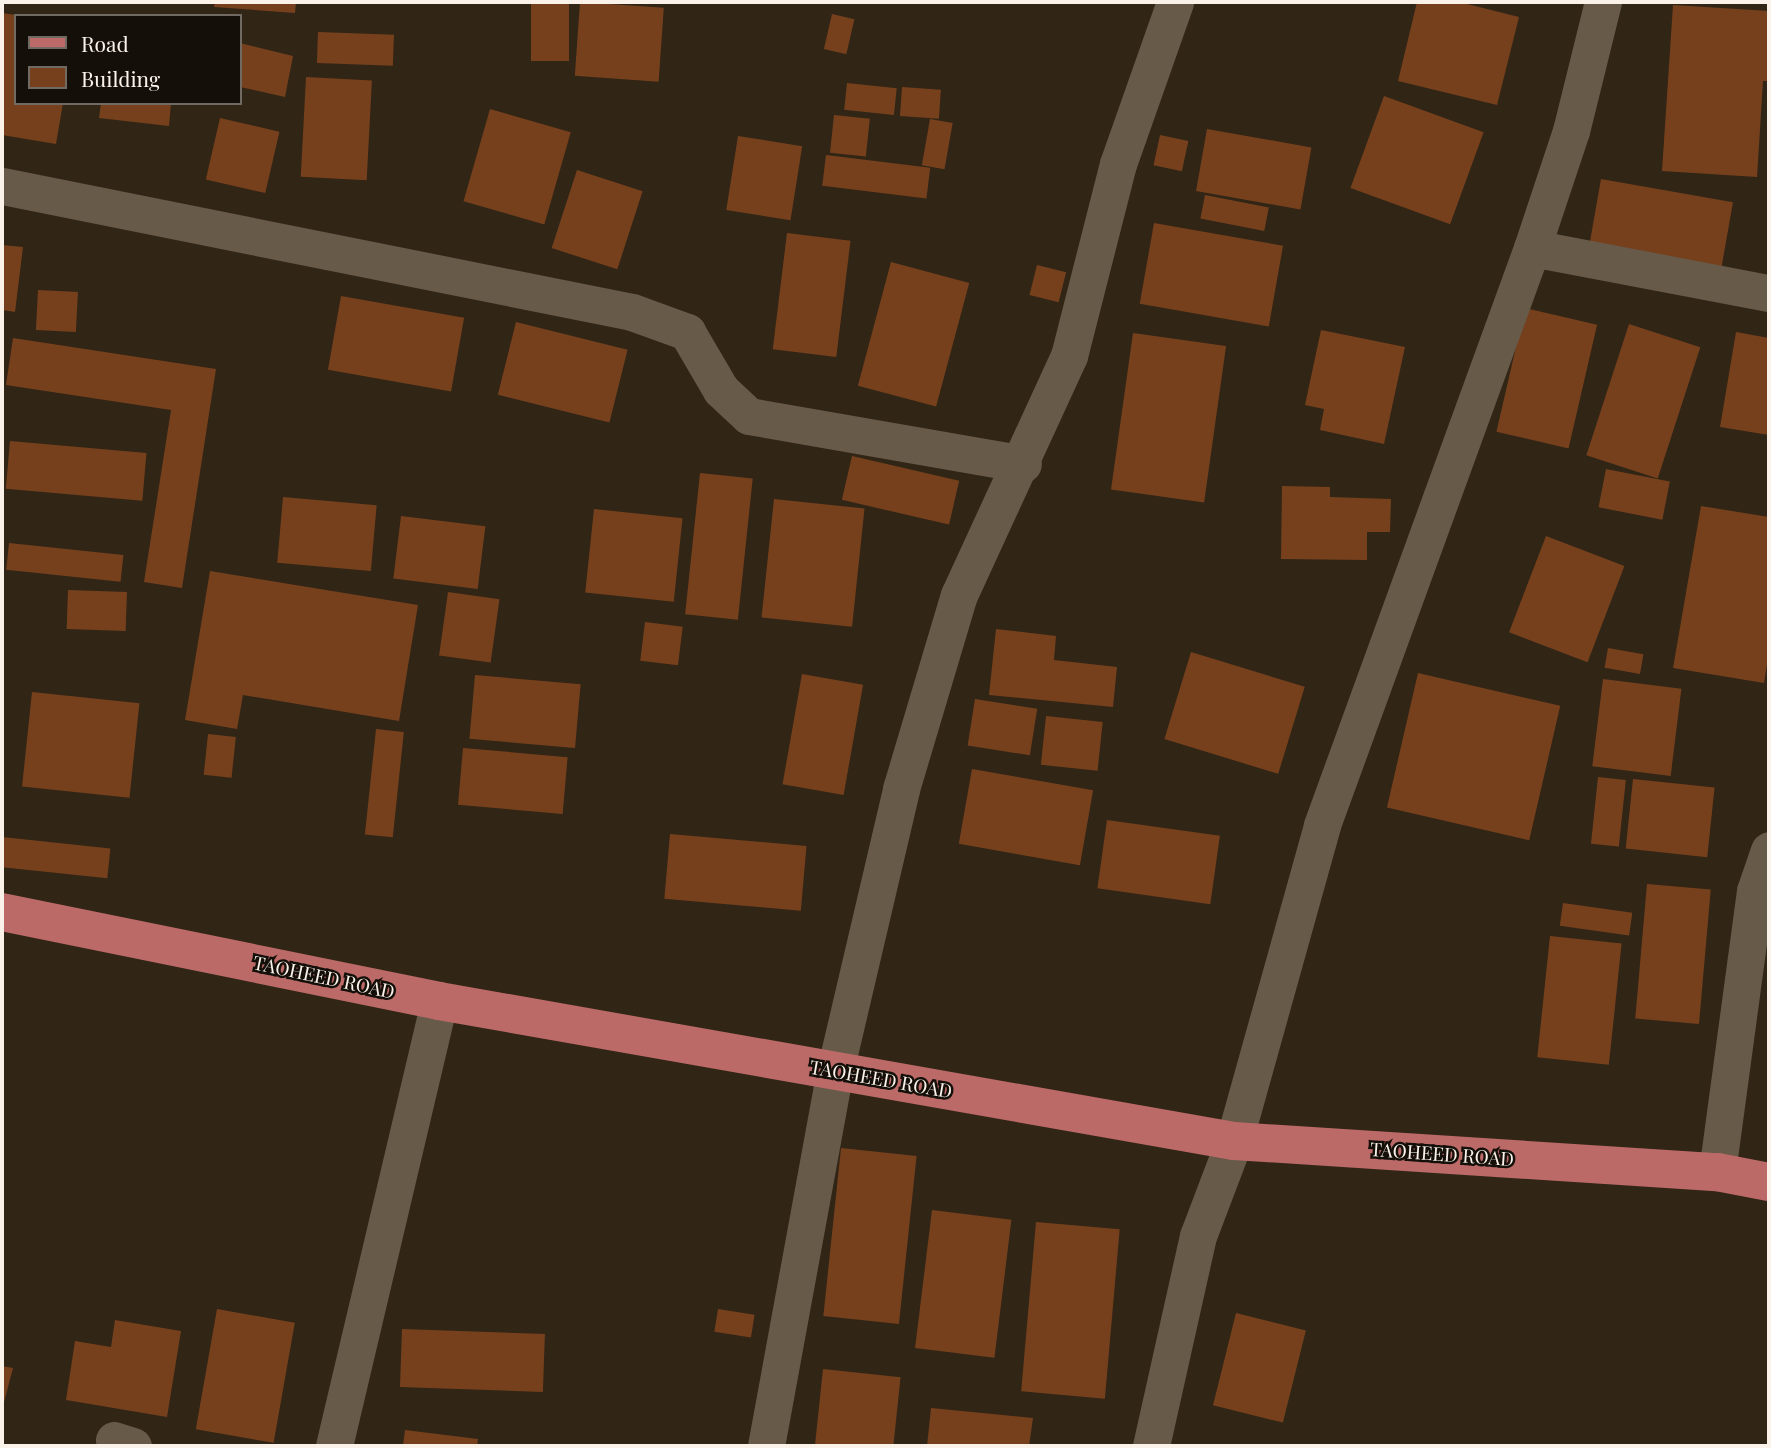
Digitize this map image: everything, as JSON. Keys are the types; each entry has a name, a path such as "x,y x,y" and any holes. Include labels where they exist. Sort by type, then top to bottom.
{"main road":[{"name":"TAOHEED ROAD","path":"2,912 439,1001 1234,1141 1717,1172 1769,1182"}],"street":[{"path":"766,1446 835,1071 901,789 959,594 1024,464 1069,356 1118,164 1175,2"},
{"path":"1151,1446 1198,1236 1234,1141 1321,825 1532,248 1571,131 1604,2"},
{"path":"2,186 632,312 687,332 722,390 749,416 1024,464"},
{"path":"1532,248 1769,293"},
{"path":"1717,1172 1755,891 1769,850"},
{"path":"334,1446 439,1001"}],"building":[{"path":"215,2 296,2 295,13 214,7"},
{"path":"531,2 569,2 569,61 531,61"},
{"path":"580,2 664,8 659,82 575,76"},
{"path":"1417,2 1459,2 1519,17 1497,105 1398,81"},
{"path":"1673,5 1769,11 1769,81 1763,81 1757,177 1662,171"},
{"path":"2,13 14,15 14,105 63,105 56,144 2,135"},
{"path":"832,14 854,19 846,54 824,49"},
{"path":"318,32 394,35 393,66 317,63"},
{"path":"242,43 293,56 285,97 242,87"},
{"path":"306,77 372,80 367,180 301,177"},
{"path":"847,83 897,88 894,115 844,110"},
{"path":"902,87 941,90 939,119 900,116"},
{"path":"1384,96 1484,132 1450,224 1350,188"},
{"path":"101,105 171,105 169,126 99,118"},
{"path":"490,109 571,132 544,224 464,201"},
{"path":"834,115 870,119 866,157 830,153"},
{"path":"220,118 279,132 265,193 206,179"},
{"path":"930,119 953,123 944,169 922,165"},
{"path":"1207,129 1311,147 1300,209 1196,191"},
{"path":"1160,135 1188,141 1182,171 1154,165"},
{"path":"738,136 802,146 790,220 726,210"},
{"path":"826,155 930,168 926,199 822,186"},
{"path":"577,170 643,191 617,269 552,248"},
{"path":"1601,179 1733,202 1721,271 1589,248"},
{"path":"1205,195 1269,207 1264,231 1200,219"},
{"path":"1154,223 1283,246 1269,327 1140,304"},
{"path":"787,233 851,241 836,357 773,349"},
{"path":"2,245 23,247 15,312 2,310"},
{"path":"891,262 969,283 936,407 858,386"},
{"path":"1037,265 1066,272 1059,302 1030,295"},
{"path":"38,290 78,292 76,332 36,330"},
{"path":"341,296 464,318 451,392 328,370"},
{"path":"1525,308 1597,325 1569,448 1496,432"},
{"path":"516,322 628,350 609,423 498,395"},
{"path":"1629,324 1700,347 1658,478 1586,455"},
{"path":"1321,330 1405,347 1384,444 1320,430 1324,409 1305,405"},
{"path":"1736,332 1769,338 1769,435 1720,427"},
{"path":"1133,333 1226,346 1204,503 1111,489"},
{"path":"13,338 216,369 182,588 144,582 171,410 6,385"},
{"path":"10,441 146,453 142,501 6,489"},
{"path":"852,456 959,481 949,525 842,500"},
{"path":"1606,469 1670,481 1662,520 1599,507"},
{"path":"700,473 753,479 738,620 685,614"},
{"path":"1282,486 1330,487 1330,497 1391,499 1390,532 1367,532 1367,560 1281,559"},
{"path":"283,497 377,505 371,571 277,563"},
{"path":"774,499 865,509 852,627 762,617"},
{"path":"1701,506 1769,517 1769,652 1764,683 1673,668"},
{"path":"594,509 683,518 674,602 585,593"},
{"path":"401,516 485,526 478,589 393,579"},
{"path":"1546,536 1624,566 1588,662 1509,632"},
{"path":"9,543 123,555 121,582 6,570"},
{"path":"210,571 418,605 399,721 243,695 237,729 185,720"},
{"path":"68,590 127,592 126,631 67,629"},
{"path":"448,592 499,599 491,663 439,655"},
{"path":"645,622 683,627 678,665 640,661"},
{"path":"996,629 1056,636 1054,660 1117,667 1113,707 989,695"},
{"path":"1608,648 1643,654 1640,674 1605,668"},
{"path":"1191,652 1305,687 1278,774 1164,739"},
{"path":"1418,673 1560,706 1529,840 1387,807"},
{"path":"802,674 863,685 844,795 783,784"},
{"path":"475,675 581,684 575,748 469,739"},
{"path":"1603,679 1681,689 1671,776 1592,766"},
{"path":"32,692 139,703 129,798 22,786"},
{"path":"975,699 1037,709 1030,755 968,745"},
{"path":"1046,716 1103,722 1098,771 1041,765"},
{"path":"376,729 404,732 393,837 365,834"},
{"path":"208,734 236,737 232,778 204,775"},
{"path":"463,748 568,757 563,814 458,805"},
{"path":"972,769 1093,790 1080,865 959,844"},
{"path":"1598,777 1626,780 1619,847 1591,844"},
{"path":"1633,779 1715,788 1707,857 1626,849"},
{"path":"1107,820 1220,836 1210,904 1097,888"},
{"path":"670,834 806,846 801,911 664,899"},
{"path":"2,837 110,848 107,878 2,867"},
{"path":"1647,884 1711,890 1699,1024 1635,1018"},
{"path":"1563,903 1632,913 1629,936 1560,926"},
{"path":"1550,936 1622,944 1609,1065 1537,1057"},
{"path":"841,1148 917,1156 899,1324 823,1316"},
{"path":"932,1210 1011,1220 994,1358 915,1348"},
{"path":"1036,1222 1120,1229 1105,1399 1021,1391"},
{"path":"217,1309 295,1323 274,1443 196,1429"},
{"path":"718,1309 755,1315 751,1338 714,1332"},
{"path":"1236,1313 1306,1330 1283,1423 1213,1405"},
{"path":"115,1320 181,1331 167,1417 66,1400 75,1341 111,1347"},
{"path":"402,1329 545,1334 543,1392 400,1387"},
{"path":"2,1366 13,1368 3,1406 2,1405"},
{"path":"823,1369 901,1377 893,1446 815,1446"},
{"path":"931,1408 1033,1418 1029,1446 927,1446"},
{"path":"405,1430 478,1439 477,1446 403,1446"}]}
